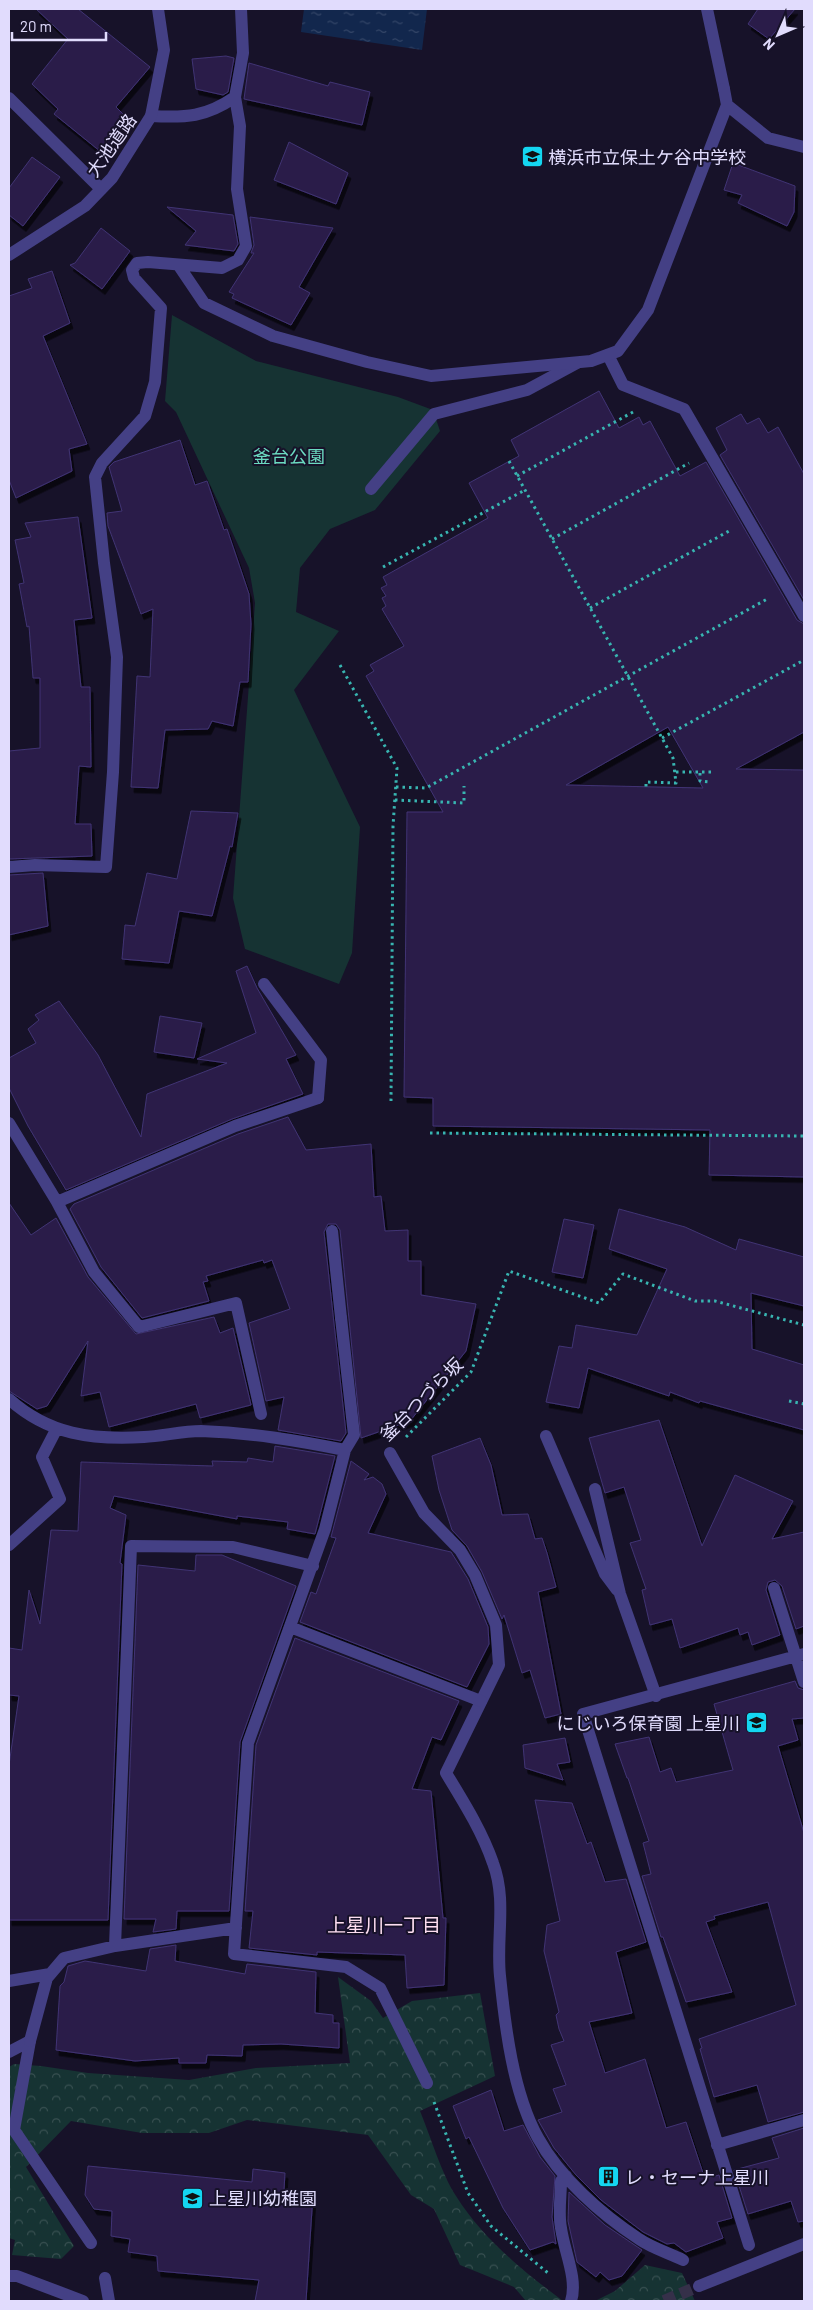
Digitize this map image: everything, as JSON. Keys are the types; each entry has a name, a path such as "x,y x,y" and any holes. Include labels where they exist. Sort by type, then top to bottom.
{"street":[{"name":"大池道路","path":"9,254 86,206 112,178 152,116 164,50 158,9"},
{"path":"9,867 35,865 106,867 113,772 117,657 95,477 102,462 145,416 155,382 161,308 134,278 132,270 137,263 148,262 222,268 238,260 246,246 237,189 240,126 235,97 243,53 240,9"},
{"path":"179,266 204,303 273,336 367,362 431,376 577,363 591,361 618,351 648,310 727,105 707,9"},
{"path":"152,116 184,118 216,110 235,97"},
{"path":"9,98 102,189"},
{"path":"727,105 768,138 804,147"},
{"path":"608,355 624,384 684,409 804,616"},
{"path":"371,489 434,414 527,390 577,363"},
{"path":"57,1202 235,1126 318,1098 321,1060 264,984"},
{"path":"9,1123 57,1202 94,1272 139,1327 236,1303 261,1414"},
{"path":"332,1232 354,1435 345,1450 325,1529 248,1743 234,1954 346,1967 380,1988 427,2083"},
{"path":"9,1398 47,1426 91,1436 144,1437 198,1431 265,1434 345,1450"},
{"path":"9,1545 60,1499 42,1457 57,1428"},
{"path":"546,1436 605,1574 620,1594"},
{"path":"390,1454 424,1513 460,1550 470,1566 496,1625 499,1664 446,1772 468,1808 494,1864 502,1911 500,1974 512,2056 523,2100 538,2138 566,2176 591,2201 640,2239 683,2260"},
{"path":"596,1489 620,1594 656,1696"},
{"path":"115,1946 131,1546 233,1547 312,1566"},
{"path":"774,1588 801,1655 804,1682"},
{"path":"290,1627 481,1701"},
{"path":"749,2245 584,1714 656,1696 801,1655"},
{"path":"91,2243 14,2130 30,2041 47,1978 64,1958 115,1946 236,1928"},
{"path":"9,1981 50,1974"},
{"path":"9,2052 30,2041"},
{"path":"717,2145 804,2120"},
{"path":"566,2176 561,2181 560,2226 574,2292 571,2301"},
{"path":"700,2286 804,2244"},
{"path":"9,2276 17,2276 83,2301"},
{"path":"105,2278 109,2301"}],"path":[{"path":"517,476 604,429"},
{"path":"509,461 672,758 676,772 676,783 646,782 646,787"},
{"path":"552,539 678,468"},
{"path":"383,567 525,490"},
{"path":"590,608 707,543"},
{"path":"396,787 426,788 755,606"},
{"path":"662,738 804,660"},
{"path":"340,665 397,768 395,800 392,1101"},
{"path":"676,772 711,772"},
{"path":"700,773 700,781 711,782"},
{"path":"395,800 464,803 464,786"},
{"path":"430,1132 804,1136"},
{"name":"釜台つづら坂","path":"390,1454 471,1372 509,1271 600,1303 623,1274 695,1301 715,1301 804,1325"},
{"path":"789,1401 804,1404"},
{"path":"427,2083 468,2193 491,2226 561,2284 567,2285 572,2280"}],"green space":[{"name":"釜台公園","path":"172,315 256,361 398,397 433,410 440,431 375,510 330,529 300,568 296,612 339,631 294,690 360,827 352,953 339,984 245,949 233,898 255,603 249,568 176,412 165,401"},
{"path":"338,1977 371,2001 383,2018 412,2001 480,1993 495,2076 420,2111 446,2177 467,2212 505,2253 563,2301 526,2301 514,2287 460,2265 434,2209 411,2195 368,2135 247,2120 209,2133 142,2133 71,2121 26,2167 74,2246 61,2259 12,2255 15,2240 9,2238 9,2067 14,2064 88,2073 189,2080 256,2068 350,2063"},
{"path":"645,2265 682,2273 695,2301 595,2301 615,2291"}],"water":[{"path":"304,9 427,9 422,50 301,32"}],"building":[{"path":"36,9 78,9 150,67 116,107 126,117 116,135 101,152 54,114 58,109 32,84 68,39"},
{"path":"758,9 795,9 769,39 748,24"},
{"path":"226,56 234,58 228,92 223,95 196,89 192,59"},
{"path":"249,63 328,86 330,82 370,92 362,125 244,99"},
{"path":"289,142 348,173 336,204 274,180"},
{"path":"32,157 60,177 23,226 9,215 9,188"},
{"path":"733,163 795,186 794,212 787,226 738,203 742,195 724,190"},
{"path":"167,207 233,215 238,244 234,251 185,245 196,231"},
{"path":"250,217 333,228 299,287 310,293 291,325 232,298 234,294 229,292 254,253 251,253 254,245"},
{"path":"101,228 130,251 102,289 70,265 75,263"},
{"path":"52,271 70,323 43,336 87,444 69,449 72,471 16,498 9,480 9,296 32,288 28,279"},
{"path":"599,391 619,428 639,417 643,425 650,421 680,476 706,462 797,620 804,624 804,732 736,769 804,770 804,1177 709,1175 710,1130 433,1126 433,1098 404,1097 407,812 443,812 366,676 374,671 370,665 404,646 382,609 386,606 382,598 386,596 381,588 387,585 383,577 488,518 469,483 519,456 511,440","holes":["668,727 703,788 566,785"]},
{"path":"741,414 747,424 759,418 768,433 778,427 804,474 804,600 720,455 727,450 716,428"},
{"path":"180,440 195,485 207,481 224,530 227,529 249,594 251,624 248,682 240,682 233,726 212,721 208,729 165,730 158,788 131,787 137,676 150,677 153,609 141,614 108,526 107,513 122,511 109,467 114,462"},
{"path":"78,517 92,618 74,620 81,687 90,687 91,767 79,766 75,824 91,824 92,856 9,859 9,751 40,748 40,678 33,678 29,626 27,627 19,584 24,583 15,540 31,537 25,523"},
{"path":"191,811 238,813 232,847 230,846 212,916 179,911 169,963 122,959 125,925 135,926 147,873 177,879"},
{"path":"43,873 48,926 9,935 9,875"},
{"path":"247,966 257,988 296,1055 286,1059 303,1094 232,1119 66,1190 28,1126 9,1088 9,1058 36,1043 28,1029 39,1020 35,1015 59,1001 98,1055 141,1137 147,1094 227,1063 197,1059 256,1033 236,971"},
{"path":"160,1016 202,1023 194,1058 154,1052"},
{"path":"288,1117 306,1150 371,1144 374,1197 381,1196 385,1231 408,1230 408,1261 421,1261 421,1295 476,1304 466,1351 410,1421 361,1438 340,1230 336,1224 328,1224 324,1232 346,1433 341,1441 278,1430 284,1397 266,1401 249,1323 290,1309 272,1260 264,1263 263,1260 206,1276 208,1281 203,1282 209,1301 142,1318 101,1267 70,1209 74,1204 238,1134"},
{"path":"9,1203 31,1235 56,1218 88,1277 136,1334 214,1317 220,1333 233,1328 251,1405 200,1418 196,1404 109,1427 100,1392 81,1396 88,1341 47,1406 37,1409 9,1391"},
{"path":"619,1209 685,1227 736,1250 739,1239 804,1257 804,1306 751,1293 752,1349 804,1365 804,1430 700,1401 699,1403 670,1392 669,1396 588,1368 579,1408 546,1402 559,1346 572,1348 576,1325 637,1335 667,1269 609,1249"},
{"path":"564,1219 594,1225 583,1278 552,1272"},
{"path":"659,1420 702,1546 735,1475 793,1501 772,1539 804,1532 804,1626 796,1629 782,1586 775,1580 768,1582 766,1590 780,1635 752,1645 748,1632 740,1635 738,1628 680,1648 672,1619 650,1625 642,1590 646,1589 630,1543 641,1540 624,1487 605,1493 589,1438"},
{"path":"480,1438 491,1465 502,1515 528,1514 535,1539 542,1538 547,1553 556,1587 538,1592 561,1714 545,1718 530,1670 522,1673 504,1615 502,1619 482,1572 467,1546 452,1530 439,1490 432,1456"},
{"path":"275,1446 335,1456 315,1534 287,1529 288,1522 237,1516 237,1519 114,1496 110,1508 126,1515 120,1563 122,1564 108,1920 9,1920 9,1765 19,1696 9,1695 9,1648 22,1650 29,1590 40,1624 51,1530 78,1531 81,1462 213,1466 212,1461 247,1462 248,1458 273,1462"},
{"path":"351,1461 369,1474 364,1480 373,1477 382,1484 386,1494 368,1533 451,1552 468,1579 488,1627 489,1644 467,1687 300,1622 311,1592 316,1594 336,1538 331,1537"},
{"path":"196,1555 222,1555 296,1586 240,1742 229,1911 177,1911 176,1929 153,1932 156,1919 124,1919 138,1565 195,1571"},
{"path":"295,1638 459,1701 441,1740 432,1737 412,1789 431,1791 443,1918 446,1918 444,1985 407,1988 405,1955 317,1952 317,1955 249,1948 253,1911 245,1911 256,1745"},
{"path":"795,1681 798,1688 804,1690 804,1718 792,1719 798,1740 778,1746 804,1833 804,2112 768,2122 757,2085 714,2097 700,2049 702,2048 699,2039 796,2005 768,1902 714,1916 715,1919 706,1922 732,1992 686,2002 663,1937 661,1937 642,1876 651,1874 643,1843 649,1841 615,1744 649,1737 660,1772 671,1768 676,1782 733,1770 714,1704"},
{"path":"565,1738 570,1762 557,1764 563,1780 525,1768 523,1745"},
{"path":"535,1800 572,1803 587,1844 591,1842 605,1882 626,1879 646,1942 616,1952 632,2013 589,2022 605,2073 645,2059 666,2128 686,2122 705,2179 719,2175 732,2218 717,2222 723,2238 686,2252 674,2243 667,2244 643,2232 601,2200 576,2175 554,2148 538,2120 562,2112 553,2089 566,2085 551,2045 564,2041 559,2029 556,2015 559,2012 544,1951 547,1925 560,1921"},
{"path":"176,1945 175,1961 245,1974 247,1964 316,1972 315,2013 333,2015 333,2023 339,2023 339,2048 281,2044 243,2045 242,2056 207,2055 206,2063 179,2063 179,2058 135,2061 56,2050 60,1986 64,1982 68,1966 85,1961 146,1971 150,1949"},
{"path":"491,2090 504,2131 523,2125 540,2157 555,2176 552,2217 556,2244 553,2242 530,2250 503,2208 469,2137 466,2139 453,2106"},
{"path":"804,2128 804,2221 798,2222 791,2201 748,2214 734,2170 779,2158 772,2138"},
{"path":"88,2166 252,2182 253,2169 285,2173 284,2190 313,2194 306,2301 255,2301 259,2280 158,2271 157,2256 128,2252 130,2239 111,2236 112,2211 94,2209 85,2195"},
{"path":"569,2192 605,2225 642,2250 622,2276 609,2280 600,2272 596,2277 577,2262 568,2221"}],"tunnel":[{"path":"664,2301 699,2286"}],"place":[{"name":"横浜市立保土ケ谷中学校","path":"532,157"},
{"name":"にじいろ保育園 上星川","path":"756,1723"},
{"name":"レ・セーナ上星川","path":"609,2177"},
{"name":"上星川幼稚園","path":"193,2198"}],"district":[{"name":"上星川一丁目","path":"384,1924"}]}
